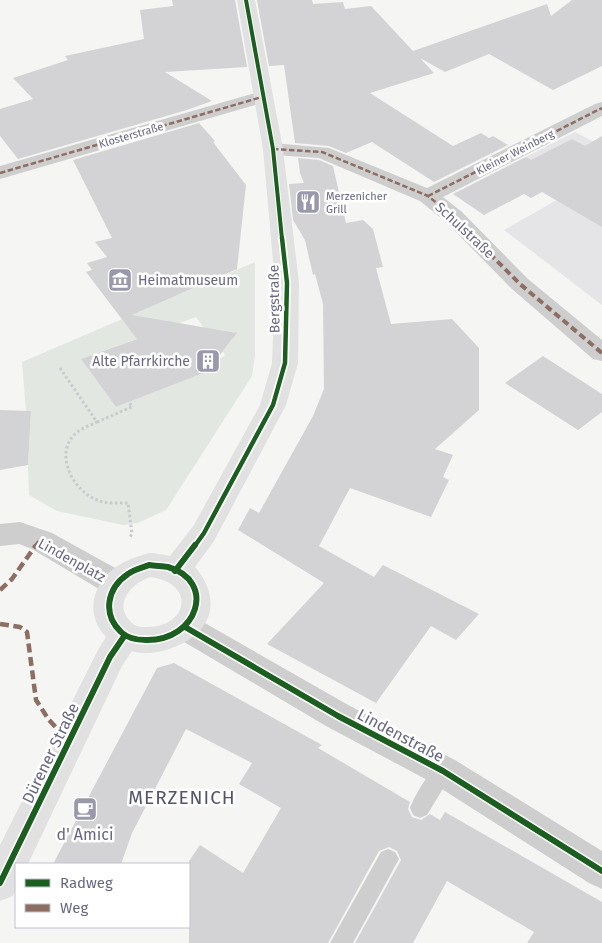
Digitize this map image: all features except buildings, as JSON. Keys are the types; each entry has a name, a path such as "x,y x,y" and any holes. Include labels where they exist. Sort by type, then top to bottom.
{"street":[{"name":"Bergstraße","path":"175,571 204,533 273,405 285,363 287,283 273,149 262,97 246,0"},
{"name":"Klosterstraße","path":"0,173 262,97"},
{"name":"Kleiner Weinberg","path":"428,196 602,108"},
{"name":"Schulstraße","path":"273,149 322,152 428,196 454,217 520,284 602,353"},
{"name":"Lindenplatz","path":"0,535 20,534 42,541 115,583"},
{"path":"149,565 162,565 175,571 188,578 195,590 198,602 194,616 185,628 171,636 154,641 138,640 125,635 112,622 108,609 108,596 115,583 124,574 136,568 149,565"},
{"name":"Lindenstraße","path":"185,628 338,716 443,771 602,871"},
{"name":"Dürener Straße","path":"0,883 110,657 125,635"}],"lane":[{"path":"420,808 443,771"},
{"path":"340,943 388,859"}],"path":[{"path":"60,368 96,422"},
{"path":"129,402 132,407 82,428 72,437 66,450 66,462 71,478 97,500 128,503 132,534"}],"shaded area":[{"path":"575,132 602,146 602,305 504,230 562,197 510,165"},
{"path":"255,262 255,355 252,376 166,510 138,523 123,525 57,511 29,495 28,465 31,412 26,411 22,362","holes":["196,317 205,329 225,331 232,340 223,351 225,356 206,364 210,370 116,407 81,359"]}],"marked path":[{"path":"0,173 262,97"},
{"path":"428,196 602,108"},
{"path":"273,149 322,152 428,196 454,217 520,284 602,353"},
{"path":"0,590 17,573 40,540"},
{"path":"0,624 20,627 27,632 36,700 49,720 69,741"}],"cycle path":[{"path":"175,571 204,533 273,405 285,363 287,283 273,149 246,0"},
{"path":"149,565 169,568 184,575 193,586 197,599 195,612 187,625 174,634 155,640 137,640 123,634 113,623 108,611 109,597 116,584 129,573 149,565"},
{"path":"185,627 338,716 443,771 602,871"},
{"path":"0,883 110,657 125,635"}],"place":[{"name":"Merzenicher Grill","path":"308,202"},
{"name":"Heimatmuseum","path":"120,280"},
{"name":"Alte Pfarrkirche","path":"208,361"},
{"name":"d' Amici","path":"85,809"}],"district":[{"name":"MERZENICH","path":"182,797"}]}
